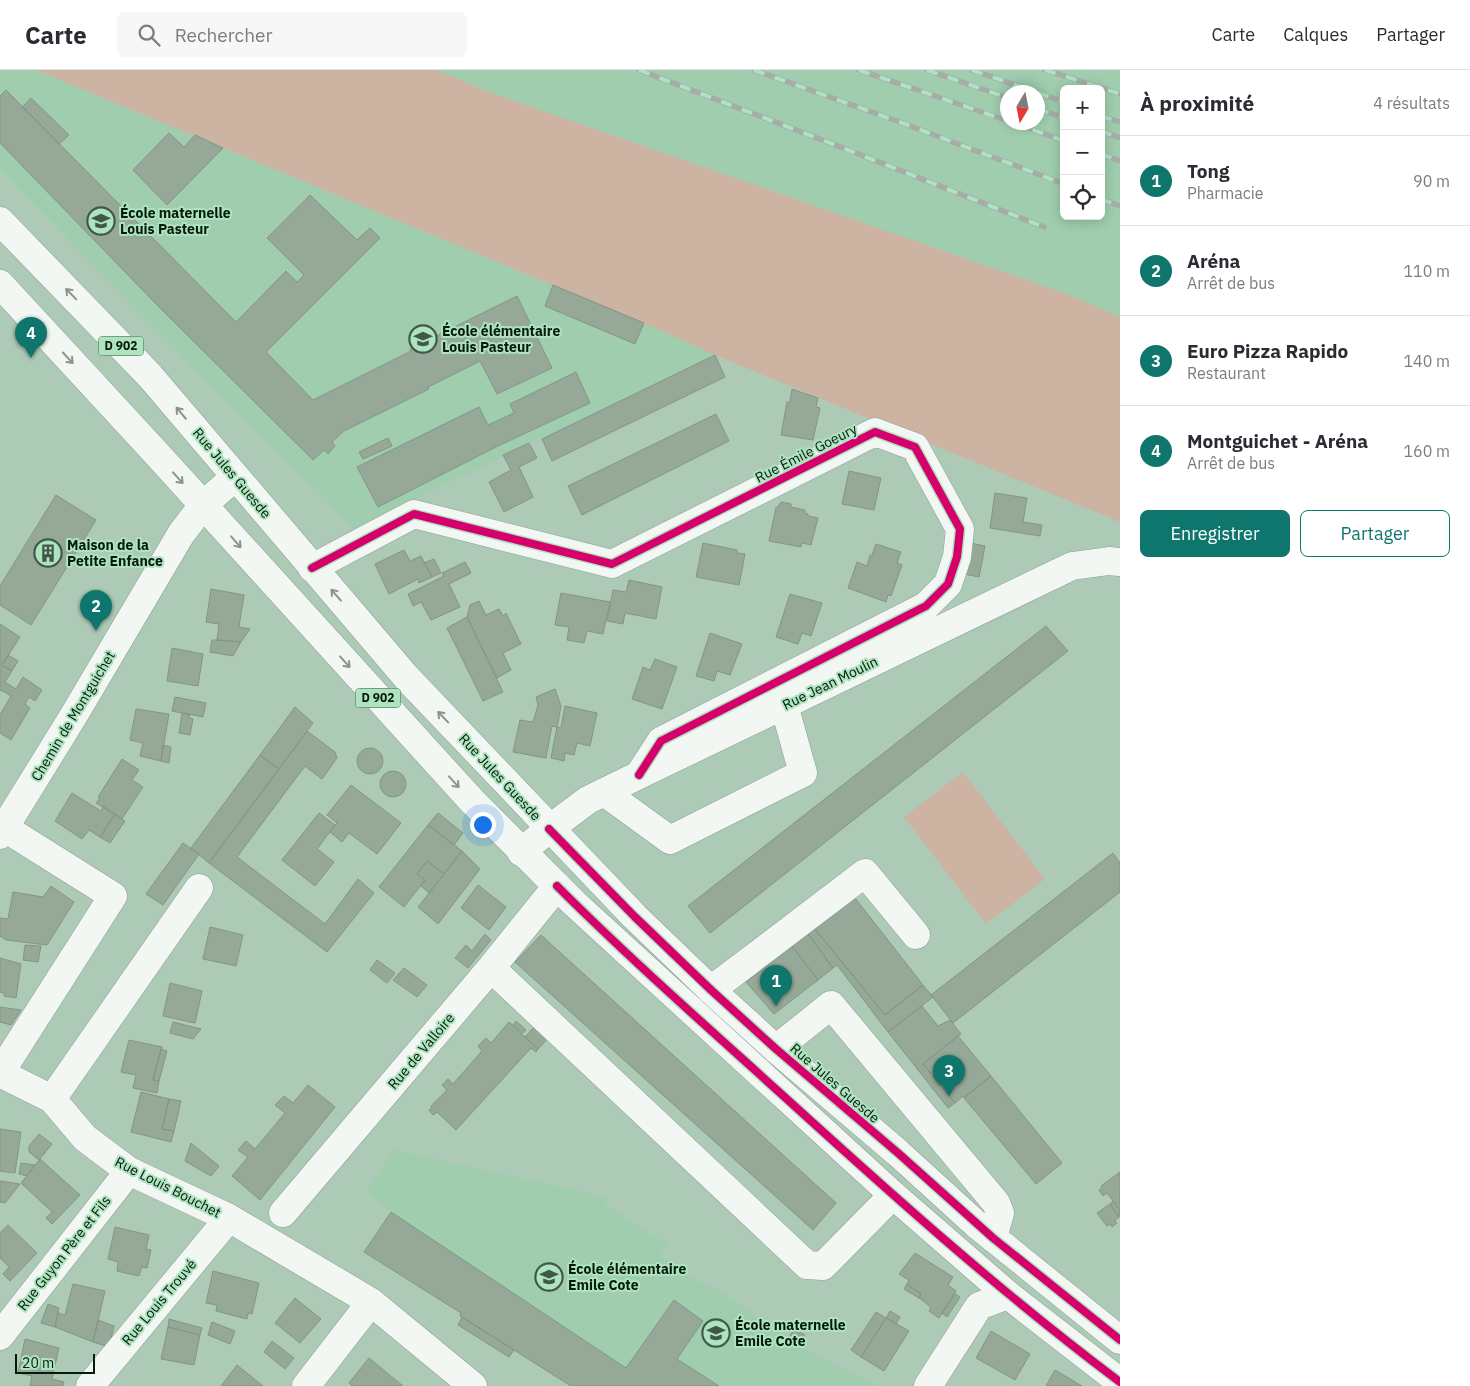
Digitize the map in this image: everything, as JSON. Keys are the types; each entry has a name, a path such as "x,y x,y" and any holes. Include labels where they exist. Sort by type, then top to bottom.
{"street":[{"name":"Rue Jules Guesde","path":"0,221 150,376 407,678 635,917 776,1049 898,1153 993,1238 1120,1340"},
{"name":"D 902","path":"0,284 472,802 521,852 623,950 892,1195 1008,1295 1120,1382"},
{"name":"Rue Émile Goeury","path":"312,568 414,514 612,564 875,432 915,448 960,529 957,557 948,584 926,606 661,741 639,775"},
{"name":"Chemin de Montguichet","path":"2,832 181,534 203,505 235,477"},
{"name":"Rue Jean Moulin","path":"521,852 549,828 588,800 639,775 1072,566 1109,561 1120,562"},
{"path":"604,792 670,840 802,774 784,705"},
{"name":"Rue Louis Bouchet","path":"2,832 113,896 0,1073 52,1099 86,1138 129,1171 229,1218 371,1302 473,1386"},
{"path":"711,990 865,873 916,935"},
{"name":"Rue de Valloire","path":"283,1213 542,907 556,886"},
{"path":"52,1099 199,888"},
{"path":"491,968 807,1265 823,1266 892,1195"},
{"path":"776,1049 831,1004 996,1203 1000,1213 993,1238"},
{"name":"Rue Guyon Père et Fils","path":"0,1336 129,1171"},
{"name":"Rue Louis Trouvé","path":"90,1386 229,1218"},
{"path":"928,1386 979,1306 1008,1295"},
{"path":"306,1386 371,1302"}],"shaded area":[{"name":"École élémentaire Louis Pasteur","path":"0,70 36,70 644,323 715,355 352,529 314,485 311,487 0,169"},
{"path":"36,70 436,70 489,92 1067,294 1120,317 1120,522 715,355 644,323"},
{"path":"436,70 1120,70 1120,317 1067,294 489,92"},
{"path":"963,772 1045,879 986,924 904,817"},
{"name":"École élémentaire Emile Cote","path":"394,1150 606,1197 604,1204 668,1245 660,1255 706,1286 708,1284 814,1354 878,1386 571,1386 518,1353 461,1313 364,1252 391,1212 366,1192"}],"building":[{"path":"6,90 236,322 286,271 297,282 304,275 267,238 310,195 357,240 370,228 380,238 266,352 313,400 517,296 552,368 497,394 480,361 428,387 429,389 344,431 332,442 335,446 328,454 324,450 313,460 159,307 0,143 0,96"},
{"path":"31,98 69,135 59,144 22,107"},
{"path":"169,133 184,147 195,135 223,148 167,205 133,170"},
{"path":"553,285 644,323 635,344 545,306"},
{"path":"715,355 725,377 552,461 542,439"},
{"path":"576,372 590,403 498,446 378,507 357,467 479,407 488,425 514,413 510,404"},
{"path":"792,389 818,398 816,407 820,408 813,440 781,435 787,402 790,402"},
{"path":"716,414 729,441 582,515 568,486"},
{"path":"388,438 392,446 363,459 359,452"},
{"path":"529,443 537,458 519,467 533,497 504,512 489,482 511,470 503,455"},
{"path":"849,471 881,478 874,510 842,504"},
{"path":"995,493 1027,498 1023,522 1042,525 1040,536 990,528"},
{"name":"Maison de la Petite Enfance","path":"56,495 96,520 31,625 0,605 0,586"},
{"path":"781,502 791,504 791,507 805,510 808,516 818,518 811,545 802,543 801,547 769,541 776,507"},
{"path":"703,543 737,550 737,553 745,554 739,585 696,577"},
{"path":"970,543 985,546 979,577 964,574"},
{"path":"876,544 901,552 897,563 902,565 891,596 888,595 886,602 848,588 857,562 867,566"},
{"path":"404,550 410,561 421,556 432,577 419,583 418,579 389,594 375,564"},
{"path":"434,559 441,573 432,577 424,563"},
{"path":"465,562 471,573 449,584 460,607 431,620 421,602 413,606 408,594 444,576 442,573"},
{"path":"629,580 662,587 656,619 625,613 623,624 607,621 613,590 626,592"},
{"path":"211,589 244,595 239,627 250,629 241,642 217,640 219,624 206,622"},
{"path":"561,593 610,602 603,634 587,631 584,643 567,640 569,627 555,625"},
{"path":"790,594 822,603 811,636 802,633 798,644 776,637"},
{"path":"479,601 486,615 499,609 503,616 506,613 521,644 503,653 511,670 497,678 467,617 470,605"},
{"path":"467,617 503,692 483,701 447,628"},
{"path":"0,624 20,637 2,665 12,671 5,682 16,689 23,677 42,690 35,701 29,697 25,704 30,708 11,740 0,733 0,715 11,696 0,691"},
{"path":"1046,626 1068,651 710,933 688,906"},
{"path":"710,633 742,644 730,675 717,671 714,681 696,676"},
{"path":"212,640 241,642 233,656 210,652"},
{"path":"172,648 203,654 198,686 167,681"},
{"path":"8,655 18,661 12,671 2,665"},
{"path":"655,659 677,667 662,709 632,699 643,667 650,670"},
{"path":"555,689 561,706 557,727 552,726 546,758 513,752 520,720 533,722 538,705 536,697"},
{"path":"175,697 206,703 203,717 172,711"},
{"path":"565,706 597,713 590,746 577,743 574,755 565,753 564,761 551,758 557,727 561,728"},
{"path":"295,707 313,723 279,769 260,755"},
{"path":"136,709 169,714 161,761 140,756 143,743 130,740"},
{"path":"182,713 190,714 189,718 193,719 190,735 179,733"},
{"path":"307,731 335,752 337,758 322,779 305,766 237,857 325,924 358,879 374,893 327,952 209,863"},
{"path":"163,745 171,747 169,763 161,761"},
{"path":"370,748 379,752 383,761 379,770 370,774 361,770 357,761 361,752"},
{"path":"260,755 279,769 209,863 191,848"},
{"path":"122,759 139,770 132,780 143,787 122,819 96,803"},
{"path":"393,771 402,775 406,784 402,793 393,797 384,793 380,784 384,775"},
{"path":"351,785 401,823 377,854 349,833 342,842 330,832 337,823 327,815"},
{"path":"72,793 101,811 103,806 115,814 100,837 89,830 82,839 55,821"},
{"path":"319,813 335,825 317,849 334,862 315,886 282,860"},
{"path":"438,813 463,833 454,845 428,825"},
{"path":"115,814 125,821 110,843 100,837"},
{"path":"428,825 462,851 444,874 427,861 417,874 425,880 404,907 379,887"},
{"path":"183,843 199,854 163,905 146,894"},
{"path":"462,851 480,869 438,924 418,907"},
{"path":"1113,853 1120,863 1120,892 953,1023 931,995"},
{"path":"427,861 444,874 429,893 421,886 425,880 417,874"},
{"path":"478,885 506,907 489,930 461,908"},
{"path":"51,886 74,902 47,945 6,940 0,936 0,918 8,919 13,892 43,897"},
{"path":"855,898 923,985 885,1015 815,929"},
{"path":"210,927 243,935 236,966 203,959"},
{"path":"815,929 885,1015 923,985 933,997 888,1032 837,965 833,968 808,934"},
{"path":"485,934 491,940 468,968 455,958 466,945 472,951"},
{"path":"808,934 833,968 818,980 792,946"},
{"path":"541,935 836,1203 813,1230 515,962"},
{"path":"25,945 41,946 38,962 23,960"},
{"path":"792,946 818,980 774,1014 746,982"},
{"path":"0,958 21,964 16,998 4,996 4,993 0,992"},
{"path":"377,960 395,973 387,983 370,970"},
{"path":"404,968 427,985 417,997 393,980"},
{"path":"170,983 202,991 195,1023 163,1016"},
{"path":"922,1006 938,1026 950,1020 961,1034 923,1064 955,1103 948,1108 888,1032"},
{"path":"0,1007 21,1010 11,1025 0,1022"},
{"path":"516,1021 526,1030 523,1033 513,1025"},
{"path":"173,1022 201,1029 193,1039 170,1033"},
{"path":"509,1022 538,1049 536,1052 531,1048 456,1130 437,1112 433,1115 429,1110 447,1090 442,1085 448,1079 453,1084 482,1051 478,1046 486,1038 491,1043"},
{"path":"536,1025 549,1037 538,1049 525,1037"},
{"path":"958,1036 991,1076 955,1103 923,1064"},
{"path":"129,1040 162,1047 153,1080 159,1081 157,1093 133,1088 136,1075 121,1072"},
{"path":"161,1049 167,1051 159,1081 153,1080"},
{"path":"991,1076 1062,1163 1036,1184 964,1098"},
{"path":"308,1085 335,1107 260,1200 232,1176 248,1157 238,1150 246,1141 255,1149 285,1113 275,1105 284,1096 293,1103"},
{"path":"141,1092 169,1099 162,1129 174,1131 171,1142 131,1132"},
{"path":"169,1099 181,1101 174,1131 162,1129"},
{"path":"0,1129 21,1132 15,1173 0,1171"},
{"path":"39,1134 52,1144 39,1160 29,1152 29,1146"},
{"path":"191,1143 219,1166 211,1176 185,1161"},
{"path":"40,1159 80,1195 52,1224 46,1218 52,1212 21,1183"},
{"path":"21,1163 35,1165 27,1176 19,1174"},
{"path":"1120,1172 1120,1210 1107,1193 1103,1196 1099,1190 1101,1186"},
{"path":"0,1181 20,1184 5,1203 0,1202"},
{"path":"1113,1201 1120,1210 1119,1217 1110,1204"},
{"path":"1110,1204 1119,1217 1114,1221 1117,1223 1112,1227 1111,1224 1107,1226 1097,1213"},
{"path":"391,1212 626,1368 674,1300 703,1321 677,1359 719,1386 571,1386 460,1316 461,1313 364,1252"},
{"path":"8,1225 37,1253 10,1281 3,1274 9,1267 0,1258 0,1233"},
{"path":"115,1227 149,1235 146,1249 151,1250 147,1268 142,1267 139,1276 117,1271 118,1262 108,1259"},
{"path":"915,1253 953,1277 948,1285 956,1291 939,1318 929,1311 931,1307 919,1298 921,1294 907,1284 909,1280 899,1274"},
{"path":"213,1271 259,1283 252,1314 248,1313 247,1319 216,1311 217,1305 206,1303"},
{"path":"73,1284 105,1291 93,1342 55,1327 58,1313 65,1315"},
{"path":"907,1284 921,1294 919,1298 904,1289"},
{"path":"955,1294 960,1297 947,1317 942,1313"},
{"path":"295,1298 321,1319 300,1343 275,1323"},
{"path":"48,1304 59,1308 55,1327 41,1323"},
{"path":"890,1311 900,1317 896,1324 886,1318"},
{"path":"876,1312 886,1318 861,1357 851,1350"},
{"path":"462,1317 514,1350 509,1357 458,1325"},
{"path":"886,1318 909,1331 884,1371 861,1357"},
{"path":"169,1319 202,1328 200,1335 168,1327"},
{"path":"98,1320 114,1326 109,1347 93,1342"},
{"path":"212,1322 235,1331 230,1344 208,1335"},
{"path":"168,1327 200,1335 194,1365 161,1359"},
{"path":"794,1329 805,1335 801,1341 790,1336"},
{"path":"991,1331 1030,1354 1015,1380 976,1358"},
{"path":"25,1339 59,1348 52,1379 64,1382 63,1386 30,1386 32,1376 18,1373"},
{"path":"272,1341 294,1358 285,1369 264,1352"},
{"path":"369,1358 403,1386 352,1386 349,1383"},
{"path":"237,1365 263,1386 221,1386"},
{"path":"1055,1370 1082,1386 1046,1386"}],"railway":[{"path":"639,70 1044,227"},
{"path":"754,70 1060,182"},
{"path":"859,70 1000,118"},
{"path":"927,70 1000,95"},
{"path":"972,70 1016,85"},
{"path":"1045,70 1120,94"},
{"path":"1045,95 1060,101"},
{"path":"1045,111 1060,117"},
{"path":"1105,117 1120,122"},
{"path":"1034,130 1060,140"},
{"path":"1105,132 1120,138"},
{"path":"1105,155 1120,161"},
{"path":"1105,200 1120,206"}],"cycle path":[{"path":"312,568 414,514 612,564 875,432 915,447 960,529 957,557 948,584 926,606 661,741 639,775"},
{"path":"549,829 635,917 776,1049 898,1153 993,1238 1120,1340"},
{"path":"557,886 666,990 903,1204 988,1277 1120,1382"}],"place":[{"name":"École maternelle Louis Pasteur","path":"101,221"},
{"name":"École élémentaire Louis Pasteur","path":"423,339"},
{"name":"Montguichet - Aréna","path":"31,358"},
{"name":"Maison de la Petite Enfance","path":"48,553"},
{"name":"Aréna","path":"96,631"},
{"name":"Tong","path":"776,1006"},
{"name":"Euro Pizza Rapido","path":"949,1096"},
{"name":"École élémentaire Emile Cote","path":"549,1277"},
{"name":"École maternelle Emile Cote","path":"716,1333"}]}
